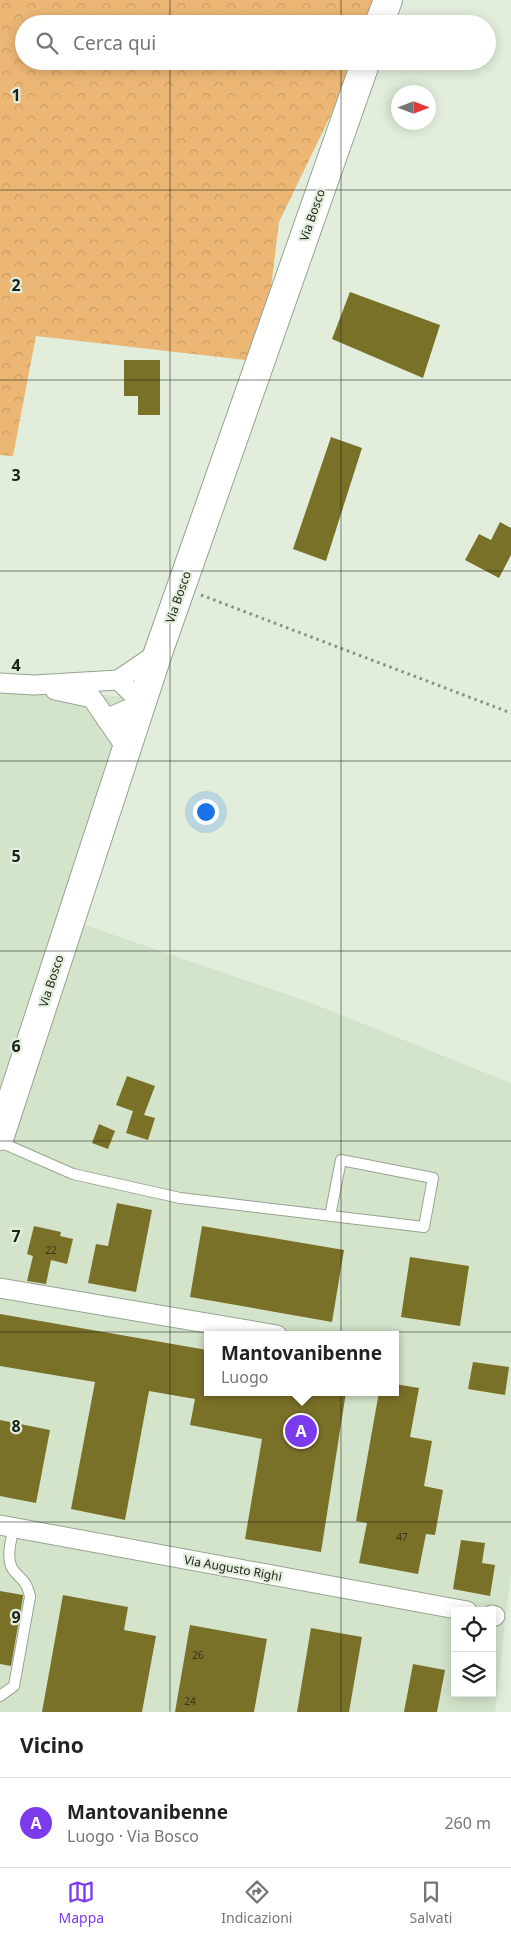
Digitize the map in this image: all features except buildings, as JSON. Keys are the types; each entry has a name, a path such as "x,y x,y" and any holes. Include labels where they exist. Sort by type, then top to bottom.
{"street":[{"path":"382,15 388,0"},
{"name":"Via Bosco","path":"0,1136 158,653 363,70"},
{"path":"0,683 34,685 118,680 158,653"},
{"path":"106,719 142,703 118,680"},
{"path":"34,685 92,698 127,749"},
{"path":"0,1288 253,1331"},
{"name":"Via Augusto Righi","path":"7,1526 451,1608"}],"lane":[{"path":"0,1142 73,1174 171,1196 330,1216 424,1227 433,1178 341,1160 330,1216"},
{"path":"0,1696 14,1686 30,1598 28,1588 22,1577 13,1570 10,1560 7,1526"}],"path":[{"path":"181,588 511,713"}],"shaded area":[{"path":"0,683 140,699 79,923 309,1002 511,1083 511,1571 495,1712 0,1712"}],"green space":[{"path":"0,0 386,0 379,15 15,15 15,70 353,70 279,222 262,362 36,336 13,456 0,455"}],"place":[{"name":"Mantovanibenne","path":"301,1431"}]}
